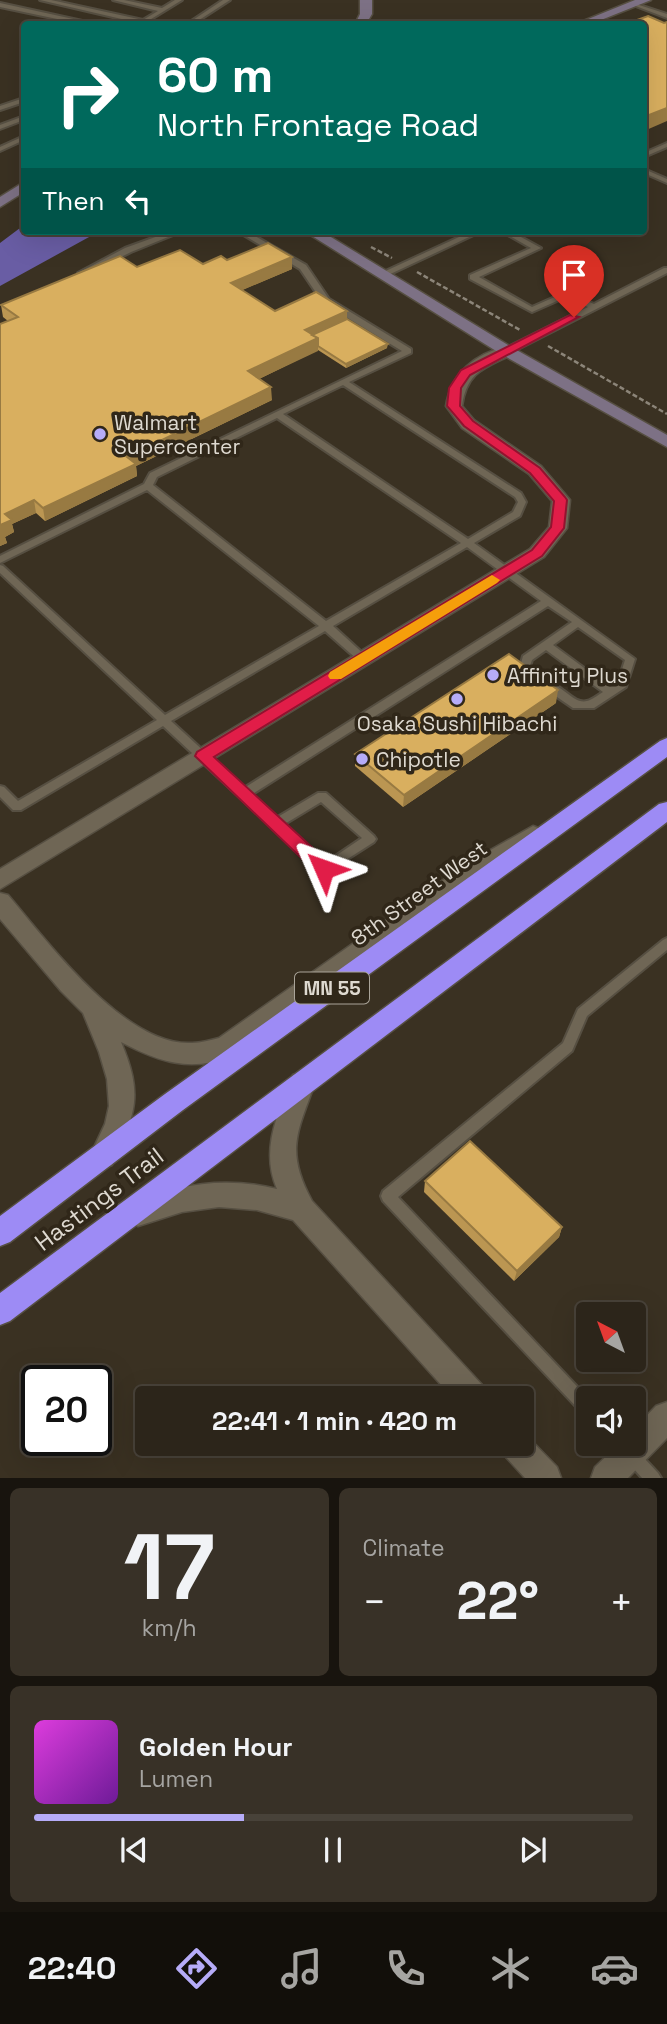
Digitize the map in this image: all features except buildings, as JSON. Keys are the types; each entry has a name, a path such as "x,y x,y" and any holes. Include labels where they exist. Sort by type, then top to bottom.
{"highway":[{"name":"8th Street West","path":"0,1233 667,746"},
{"name":"MN 55","path":"302,1083 667,810"},
{"name":"Hastings Trail","path":"0,1311 302,1083"}],"street":[{"path":"362,21 366,14 366,0"},
{"path":"590,21 640,2"},
{"path":"0,203 21,189"},
{"path":"317,235 507,351 667,442"},
{"path":"0,880 537,553 558,528 561,500 535,470 468,424 454,406 455,388 466,372 507,351"},
{"path":"0,902 94,1011 150,1046 193,1054 212,1054 225,1048 474,870 595,798"},
{"path":"94,1011 117,1066 122,1101 119,1121 103,1156"},
{"path":"302,1083 288,1123 284,1150 284,1172 302,1210 462,1386"},
{"path":"125,1217 185,1196 214,1192 270,1199 302,1210"},
{"path":"646,1433 667,1417"},
{"path":"526,1456 546,1478"},
{"path":"606,1478 621,1456"}],"lane":[{"path":"43,0 133,21"},
{"path":"116,0 163,10"},
{"path":"145,21 179,0"},
{"path":"194,21 217,2 227,0"},
{"path":"640,2 667,16"},
{"path":"1,3 75,21"},
{"path":"0,108 21,101"},
{"path":"0,127 21,119"},
{"path":"0,149 21,139"},
{"path":"647,154 667,145"},
{"path":"647,172 667,181"},
{"path":"78,275 128,250 168,235"},
{"path":"0,559 148,486 153,475 408,351 326,301 303,267 248,235"},
{"path":"513,235 537,248 473,277 532,310 566,294 594,307"},
{"path":"381,275 466,236"},
{"path":"507,351 667,270"},
{"path":"0,790 17,807 517,514 522,502 518,495 343,382"},
{"path":"277,414 468,542 548,601 579,622 630,659 622,684 590,705 577,705 525,667 527,658 579,622"},
{"path":"148,486 326,626 363,659"},
{"path":"0,568 324,869 370,839 322,796 276,824"},
{"path":"243,794 548,601"},
{"path":"545,645 610,692"},
{"path":"576,1396 388,1196 568,1047 582,1013 667,943"},
{"path":"633,1456 653,1478"}],"path":[{"path":"368,246 667,414"}],"shaded area":[{"path":"21,227 21,235 93,235 0,286 0,243"}],"slow traffic":[{"path":"336,676 492,580"}],"place":[{"name":"Walmart Supercenter","path":"100,434"},
{"name":"Affinity Plus","path":"493,675"},
{"name":"Osaka Sushi Hibachi","path":"457,699"},
{"name":"Chipotle","path":"362,759"}],"route":[{"path":"324,869 203,756 537,553 558,528 561,500 535,470 468,424 454,406 455,388 466,372 574,317"}]}
